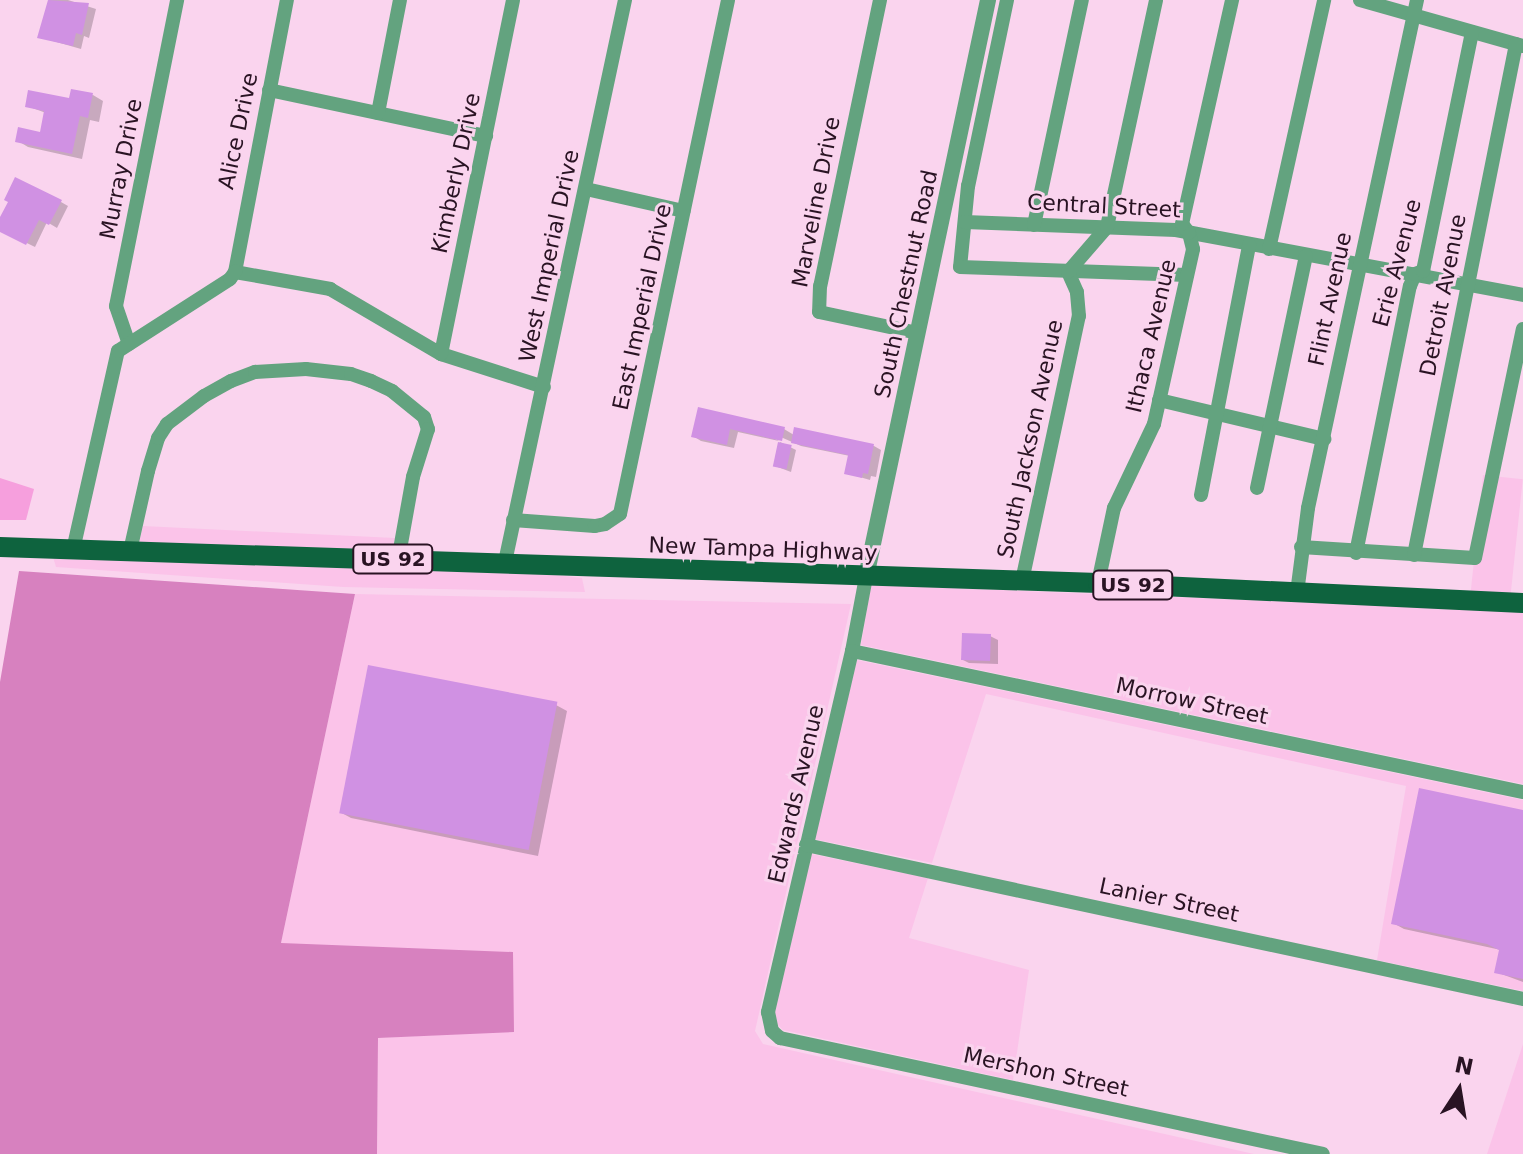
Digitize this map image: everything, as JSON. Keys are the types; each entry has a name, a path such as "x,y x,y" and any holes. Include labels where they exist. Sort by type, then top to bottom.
{"main road":[{"name":"New Tampa Highway","path":"0,547 1098,583 1523,603"}],"street":[{"name":"Murray Drive","path":"129,344 116,306 177,0"},
{"name":"Alice Drive","path":"235,272 287,0"},
{"path":"378,113 400,0"},
{"name":"Kimberly Drive","path":"441,354 513,0"},
{"name":"West Imperial Drive","path":"505,562 625,0"},
{"name":"East Imperial Drive","path":"513,520 595,526 605,524 620,514 728,0"},
{"name":"Marveline Drive","path":"880,0 820,286 819,312 918,333"},
{"name":"South Chestnut Road","path":"866,577 988,0"},
{"path":"1007,0 968,186 960,267 1187,275"},
{"path":"1034,225 1082,0"},
{"path":"1068,272 1107,227 1156,0"},
{"name":"Ithaca Avenue","path":"1098,583 1114,508 1149,437 1159,400 1193,249 1189,233 1182,224 1232,0"},
{"path":"1269,249 1324,0"},
{"path":"1360,0 1519,45"},
{"name":"Flint Avenue","path":"1297,593 1301,547 1417,0"},
{"name":"Erie Avenue","path":"1356,553 1415,274 1423,271 1472,32"},
{"name":"Detroit Avenue","path":"1414,555 1519,45"},
{"path":"269,90 486,136"},
{"path":"586,189 684,211"},
{"name":"Central Street","path":"965,222 1189,233 1523,295"},
{"path":"1201,495 1249,245"},
{"path":"1257,488 1306,256"},
{"path":"73,550 118,351 230,279 235,272 338,292 441,354 544,387"},
{"name":"South Jackson Avenue","path":"1022,581 1079,316 1077,292 1068,272"},
{"path":"1301,547 1356,553 1475,558 1523,329"},
{"path":"130,551 148,471 158,438 167,424 204,396 231,381 255,372 306,369 351,374 371,381 392,391 424,417 428,429 413,477 398,560"},
{"path":"1159,400 1324,439"},
{"name":"Edwards Avenue","path":"769,1022 866,577"},
{"name":"Morrow Street","path":"852,651 1523,792"},
{"name":"Lanier Street","path":"806,845 1523,999"},
{"name":"Mershon Street","path":"769,1022 780,1038 1323,1154"}],"shaded area":[{"path":"1483,475 1523,479 1510,598 1471,593"},
{"path":"0,478 34,489 26,520 0,520"},
{"path":"143,526 395,538 392,551 139,543"},
{"path":"53,557 518,571 582,578 585,592 343,587 56,567"},
{"path":"19,571 355,594 281,943 513,952 514,1032 378,1038 377,1154 0,1154 0,682"},
{"path":"871,585 1523,611 1523,784 861,645"},
{"path":"355,594 851,604 755,1031 763,1044 1254,1154 377,1154 378,1038 514,1031 281,943"},
{"path":"857,660 1523,800 1523,991 1377,960 1406,786 986,694 932,863 814,839"},
{"path":"811,854 928,878 909,938 1029,970 1013,1080 783,1030 778,1025 775,1013"},
{"path":"1523,1044 1523,1154 1487,1154"}],"building":[{"path":"48,0 89,3 82,35 76,33 73,46 37,38"},
{"path":"71,89 93,93 88,118 80,116 72,154 15,142 18,127 40,132 44,111 25,107 28,90 69,98"},
{"path":"15,177 62,200 49,225 39,220 26,245 0,232 0,217 8,202 4,200"},
{"path":"698,407 785,427 782,441 730,429 727,445 691,437"},
{"path":"794,427 874,444 868,474 863,473 862,478 844,474 848,455 791,443"},
{"path":"778,442 792,445 786,469 773,466"},
{"path":"962,633 991,634 990,661 961,660"},
{"path":"368,665 557,702 529,850 339,813"},
{"path":"1419,788 1523,810 1523,979 1494,973 1499,950 1487,944 1391,924"}]}
